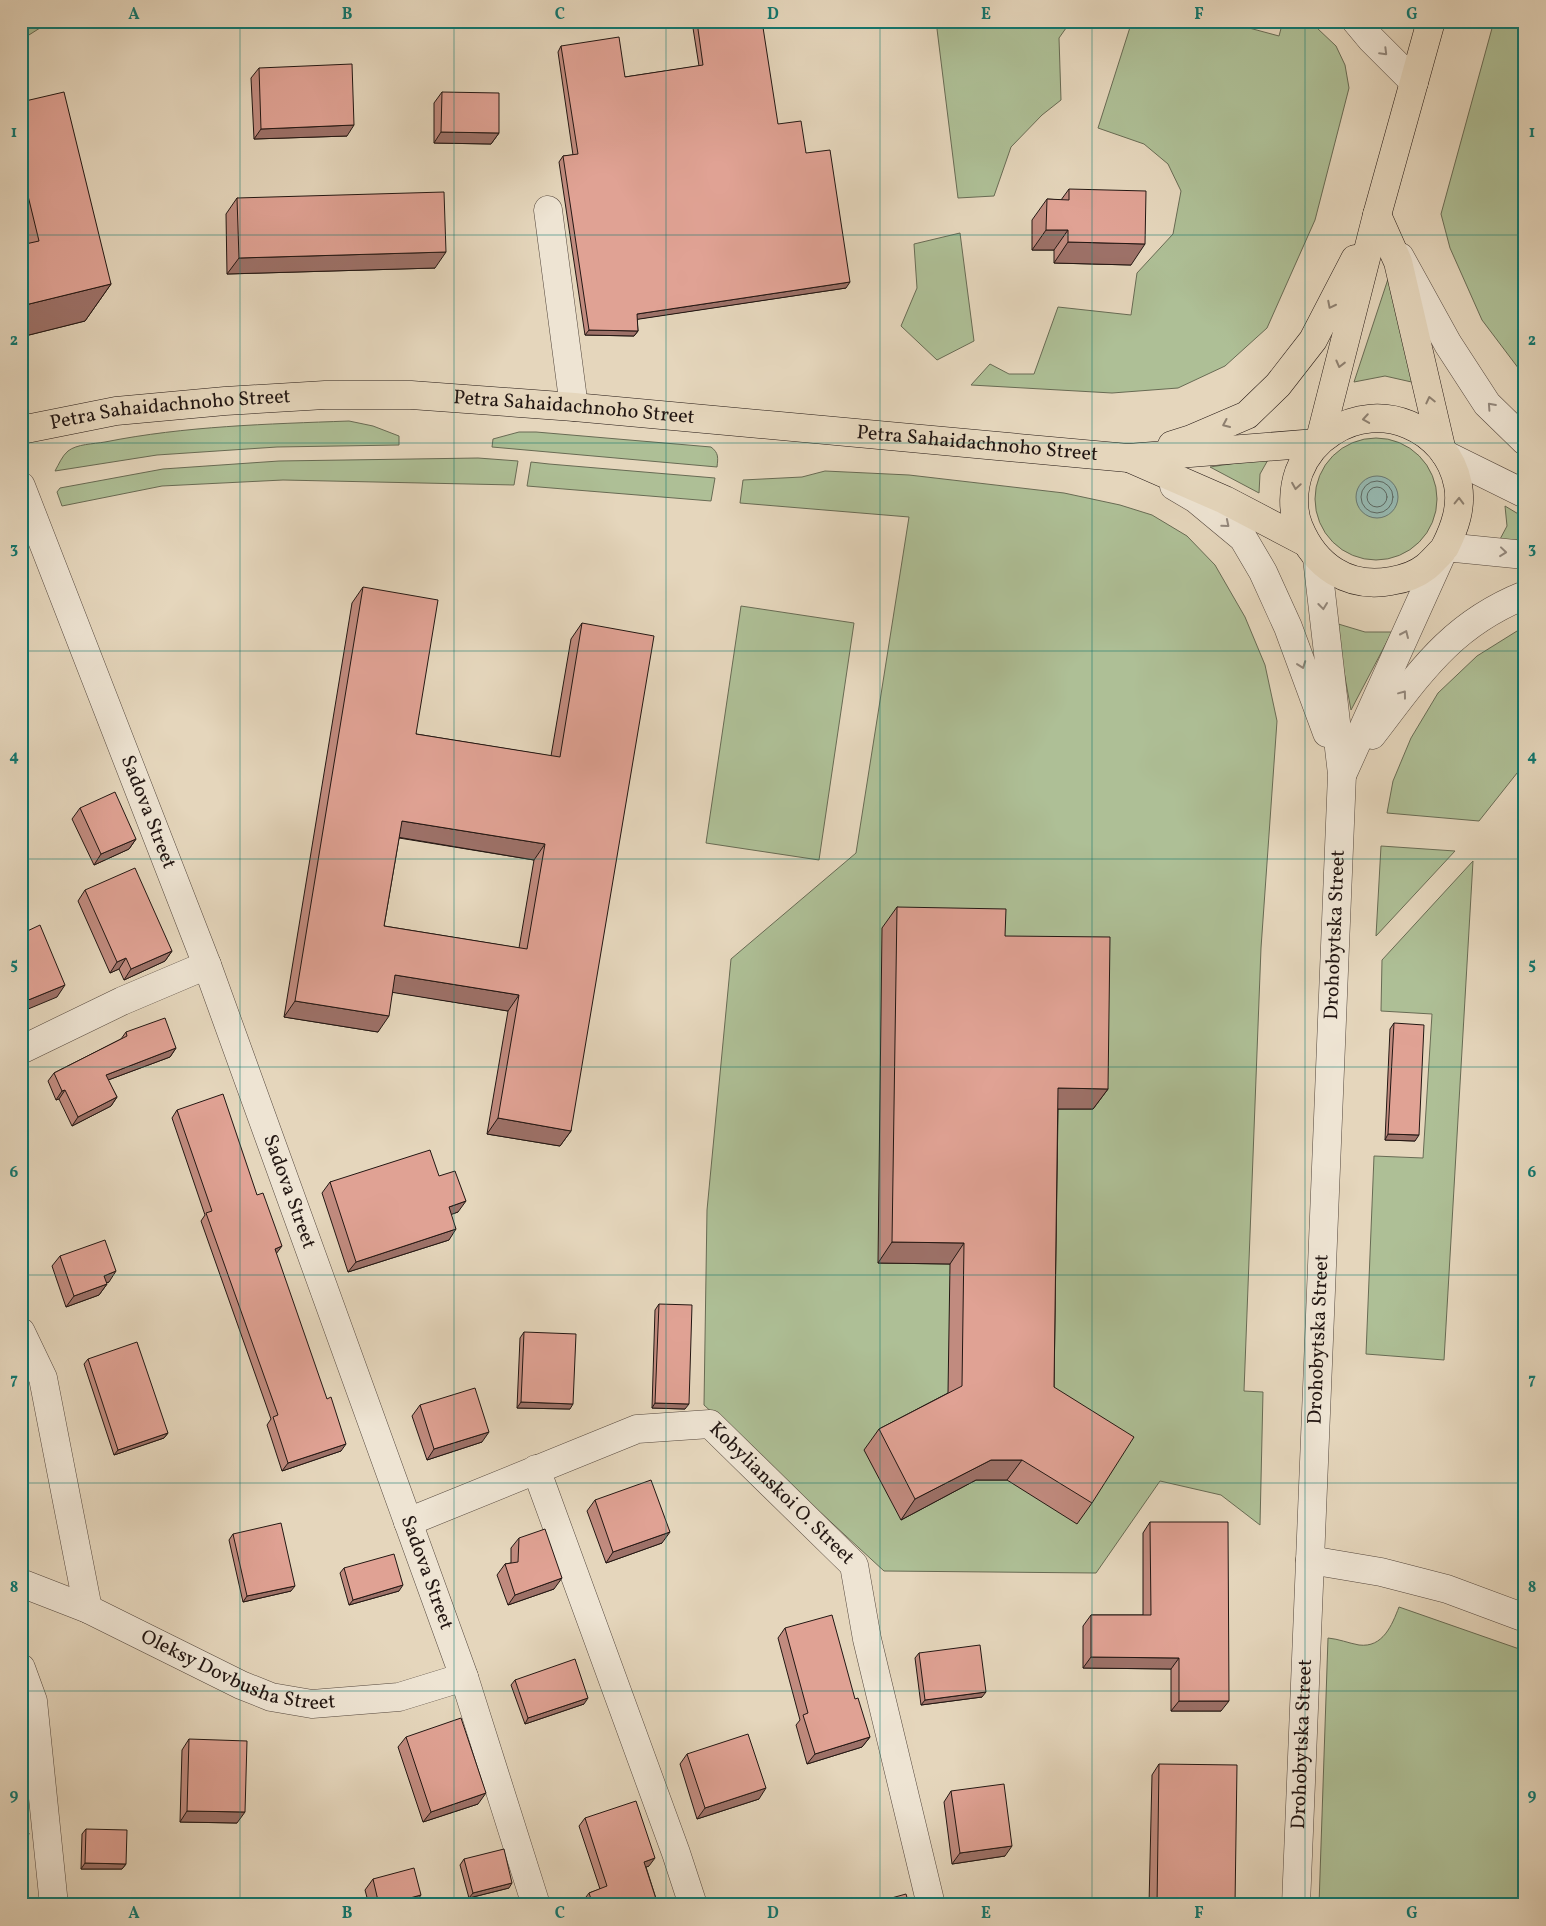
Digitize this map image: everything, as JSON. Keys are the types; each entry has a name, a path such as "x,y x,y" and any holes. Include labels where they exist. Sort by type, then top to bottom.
{"main road":[{"path":"1318,441 1377,215 1431,21"},
{"path":"1128,458 1225,500 1311,550 1328,567 1340,575 1367,583 1382,583 1405,578 1426,567 1444,549 1458,517 1458,485 1444,451 1398,262 1377,215"},
{"path":"1128,458 1191,440 1247,414 1278,385 1313,340 1377,215"},
{"name":"Petra Sahaidachnoho Street","path":"21,430 116,412 225,401 325,395 411,395 574,407 1128,458"},
{"path":"1311,550 1296,522 1294,502 1296,480 1304,460 1318,441 1343,425 1369,418 1395,419 1420,430 1444,451"},
{"path":"1128,458 1318,441"}],"street":[{"path":"1356,21 1371,39 1414,82"},
{"path":"548,210 574,407"},
{"path":"1377,215 1453,351 1487,404 1525,441"},
{"path":"1444,451 1525,494"},
{"path":"1128,458 1196,499 1243,538 1264,572 1288,627 1342,774"},
{"name":"Sadova Street","path":"21,486 207,965 464,1677 536,1905"},
{"path":"1342,774 1444,549 1525,555"},
{"path":"1311,550 1342,774"},
{"path":"1342,774 1427,662 1457,633 1502,604 1525,595"},
{"name":"Drohobytska Street","path":"1296,1905 1342,774"},
{"path":"21,1050 122,1001 207,965"},
{"path":"21,1332 43,1378 88,1609"},
{"name":"Kobylianskoi O. Street","path":"408,1522 637,1429 710,1424 854,1565 867,1639 930,1905"},
{"path":"536,1469 676,1853 693,1905"},
{"path":"1310,1560 1381,1572 1447,1589 1525,1618"},
{"name":"Oleksy Dovbusha Street","path":"21,1583 88,1609 241,1685 271,1697 312,1704 399,1697 464,1677"},
{"path":"21,1668 33,1701 54,1905"}],"green space":[{"path":"21,21 51,21 21,40"},
{"path":"936,21 1071,21 1059,38 1061,100 1042,115 1011,147 994,196 958,198"},
{"path":"1132,21 1223,21 1279,36 1283,21 1297,21 1317,28 1336,46 1345,65 1349,88 1315,220 1267,328 1225,366 1178,388 1112,393 971,385 990,364 1009,374 1034,374 1058,307 1131,315 1137,273 1173,234 1181,191 1168,164 1144,144 1098,128"},
{"path":"1494,21 1525,21 1525,377 1482,320 1450,248 1441,214"},
{"path":"960,233 974,341 937,360 901,326 917,288 914,244"},
{"path":"1389,276 1416,383 1385,376 1354,382"},
{"path":"349,421 373,426 399,436 399,445 277,447 157,455 55,471 68,451 85,445 196,429"},
{"path":"519,432 711,447 715,451 718,461 717,467 492,447 493,439"},
{"path":"1376,438 1399,443 1419,456 1432,476 1437,499 1432,522 1419,542 1399,555 1376,560 1353,555 1333,542 1320,522 1315,499 1320,476 1333,456 1353,443"},
{"path":"478,458 518,461 514,485 283,480 162,486 62,506 57,492 60,488 163,469 279,461"},
{"path":"1269,458 1260,474 1259,493 1210,467"},
{"path":"531,462 715,478 711,501 527,486"},
{"path":"825,471 909,475 1064,493 1120,505 1152,515 1187,536 1215,565 1245,617 1265,665 1277,721 1261,948 1244,1391 1263,1392 1260,1525 1221,1495 1160,1481 1096,1573 884,1571 704,1405 707,1210 731,959 856,853 909,517 740,503 743,480 802,477"},
{"path":"1505,506 1525,518 1525,539 1498,543 1507,526"},
{"path":"741,606 854,623 819,860 706,843"},
{"path":"1335,623 1365,632 1392,632 1351,710"},
{"path":"1525,626 1525,763 1479,821 1387,813 1393,781 1411,738 1438,693 1477,656"},
{"path":"1381,846 1455,851 1376,936"},
{"path":"1473,861 1444,1360 1366,1354 1374,1156 1423,1158 1432,1014 1381,1011 1382,960"},
{"path":"1399,1607 1525,1651 1525,1904 1319,1905 1328,1638 1359,1645 1374,1643 1390,1628"}],"water":[{"path":"1373,476 1381,476 1392,482 1398,497 1392,512 1381,518 1373,518 1362,512 1356,501 1356,493 1362,482"}],"building":[{"path":"762,21 778,124 801,121 806,153 830,150 850,282 637,314 638,331 589,330 563,156 578,154 561,46 619,37 625,77 703,65 697,22"},
{"path":"352,64 354,125 261,129 259,68"},
{"path":"64,92 111,284 21,306 21,245 39,241 21,167 21,102"},
{"path":"442,92 499,93 499,133 441,132"},
{"path":"1069,189 1146,191 1145,244 1068,242 1068,230 1046,230 1047,199 1069,200"},
{"path":"444,192 446,252 239,258 237,198"},
{"path":"363,587 438,600 416,734 560,757 582,623 654,636 571,1131 498,1118 519,995 395,975 389,1016 295,1001","holes":["402,821 545,844 527,949 384,926"]},
{"path":"115,792 136,839 101,854 80,808"},
{"path":"135,868 172,951 131,969 126,958 117,962 85,890"},
{"path":"897,907 1006,909 1005,936 1110,937 1108,1089 1058,1088 1054,1387 1134,1437 1092,1503 1022,1460 991,1460 915,1499 879,1429 962,1386 964,1243 892,1242"},
{"path":"40,925 65,985 21,1003 21,934"},
{"path":"165,1018 176,1048 106,1075 117,1097 78,1117 65,1090 62,1091 54,1073 127,1036 126,1032"},
{"path":"1394,1023 1424,1025 1419,1135 1388,1134"},
{"path":"223,1094 257,1195 263,1193 282,1246 275,1249 327,1399 331,1397 346,1444 288,1463 273,1417 278,1415 206,1213 212,1211 177,1110"},
{"path":"430,1150 439,1176 455,1171 466,1201 449,1207 456,1229 356,1262 330,1182"},
{"path":"105,1240 116,1271 104,1276 107,1284 74,1296 60,1256"},
{"path":"659,1304 692,1305 689,1404 655,1403"},
{"path":"524,1332 576,1334 573,1404 521,1402"},
{"path":"137,1342 168,1433 118,1450 88,1359"},
{"path":"475,1388 489,1432 434,1449 420,1405"},
{"path":"651,1480 670,1532 613,1552 595,1500"},
{"path":"1150,1522 1228,1522 1229,1701 1179,1701 1179,1658 1091,1657 1091,1615 1151,1615"},
{"path":"281,1523 295,1586 247,1596 233,1534"},
{"path":"545,1529 562,1578 515,1595 505,1564 518,1562 519,1538"},
{"path":"394,1554 403,1585 353,1600 344,1568"},
{"path":"832,1615 855,1699 858,1698 870,1737 815,1754 803,1715 808,1713 785,1628"},
{"path":"980,1645 986,1692 925,1700 919,1653"},
{"path":"575,1659 588,1698 528,1718 515,1680"},
{"path":"461,1718 486,1793 431,1812 406,1737"},
{"path":"748,1734 766,1788 705,1808 687,1754"},
{"path":"189,1739 247,1741 245,1812 187,1811"},
{"path":"1159,1764 1237,1765 1235,1905 1157,1905"},
{"path":"1004,1784 1012,1846 960,1853 951,1791"},
{"path":"636,1801 655,1858 644,1862 658,1905 593,1905 589,1893 607,1886 585,1818"},
{"path":"21,1810 29,1834 21,1837"},
{"path":"86,1829 127,1830 126,1864 85,1863"},
{"path":"504,1849 512,1883 473,1893 464,1859"},
{"path":"414,1868 421,1895 379,1905 373,1879"},
{"path":"906,1894 909,1905 866,1905"}]}
